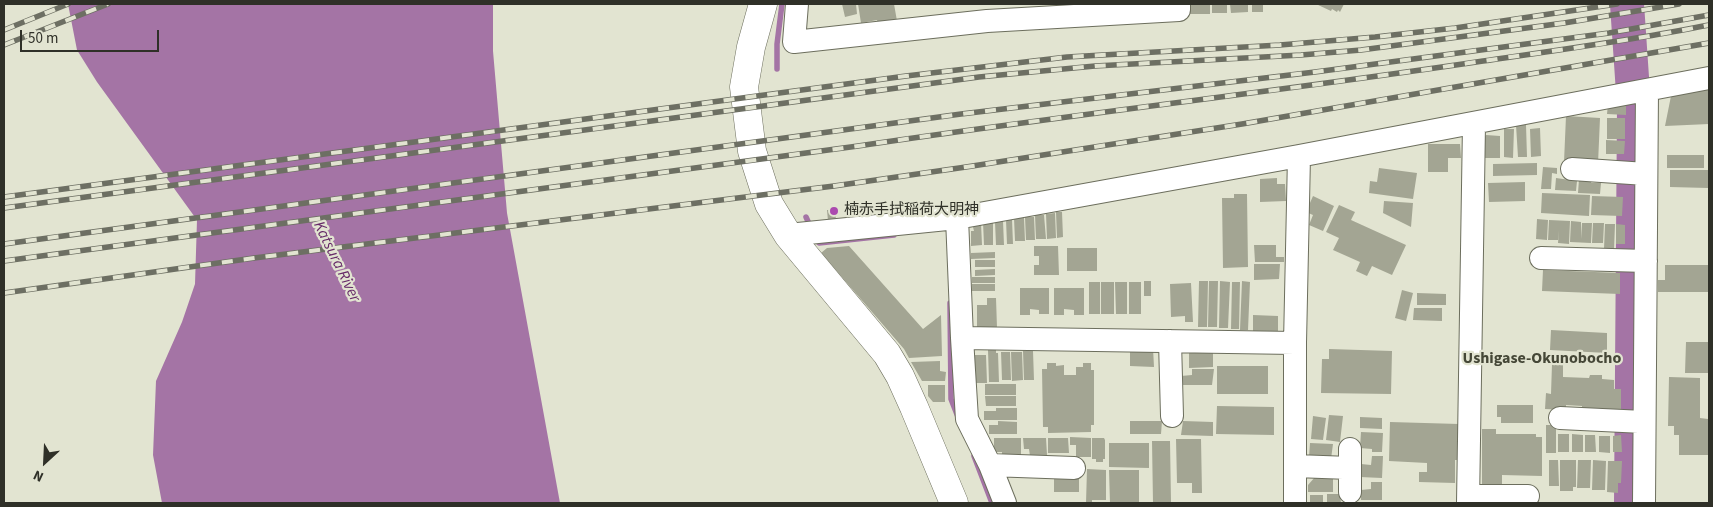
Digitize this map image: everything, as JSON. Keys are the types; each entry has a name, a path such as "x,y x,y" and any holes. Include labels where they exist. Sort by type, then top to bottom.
{"main road":[{"path":"763,4 751,47 744,87 752,151 769,204 802,233 887,354 911,400 954,503"}],"street":[{"path":"797,4 794,42 987,20 1179,10 1179,4"},
{"path":"802,233 957,218 1474,124 1709,78"},
{"path":"1639,92 1646,174 1644,503"},
{"path":"1474,124 1468,499 1528,496"},
{"path":"1295,503 1295,343 1299,156"},
{"path":"1572,168 1646,174"},
{"path":"957,218 962,338 968,419 990,465 1005,503"},
{"path":"1541,258 1646,261"},
{"path":"962,338 1295,343"},
{"path":"1170,341 1172,416"},
{"path":"1560,418 1644,422"},
{"path":"1295,466 1350,459 1350,492"},
{"path":"990,465 1074,468"}],"water":[{"name":"Katsura River","path":"68,4 493,4 493,51 507,213 560,503 162,503 153,455 156,381 182,322 195,284 197,220 97,82 77,50"}],"building":[{"path":"842,4 856,4 857,14 845,17"},
{"path":"858,4 894,4 897,21 878,25 877,20 861,23"},
{"path":"1188,4 1210,4 1210,14 1188,14"},
{"path":"1212,4 1227,4 1227,13 1212,13"},
{"path":"1230,4 1248,4 1248,12 1231,13"},
{"path":"1252,4 1263,4 1263,12 1252,12"},
{"path":"1316,4 1344,4 1340,12 1338,10 1337,12"},
{"path":"1709,85 1709,124 1665,126 1672,91"},
{"path":"1608,104 1626,106 1626,115 1607,114"},
{"path":"1566,116 1600,118 1598,164 1564,162"},
{"path":"1607,118 1625,118 1625,139 1607,139"},
{"path":"1516,125 1526,125 1527,157 1518,157"},
{"path":"1540,128 1541,156 1531,157 1530,129"},
{"path":"1504,129 1514,129 1513,158 1504,157"},
{"path":"1486,135 1500,136 1500,158 1482,158 1482,141"},
{"path":"1606,140 1625,141 1624,154 1606,154"},
{"path":"1428,144 1460,144 1461,158 1448,158 1448,172 1428,172"},
{"path":"1667,155 1704,155 1704,168 1667,168"},
{"path":"1537,163 1537,175 1493,176 1493,164"},
{"path":"1543,167 1557,168 1557,174 1552,173 1551,189 1541,189"},
{"path":"1379,168 1417,173 1413,199 1369,193 1370,181 1377,182"},
{"path":"1670,170 1708,170 1708,188 1670,187"},
{"path":"1277,178 1277,184 1285,184 1286,201 1260,202 1260,179"},
{"path":"1556,178 1577,181 1576,191 1555,190"},
{"path":"1579,179 1592,180 1591,183 1601,183 1600,194 1578,193"},
{"path":"1525,182 1525,201 1489,202 1488,183"},
{"path":"1542,193 1590,195 1589,216 1541,213"},
{"path":"1234,194 1247,194 1248,267 1223,268 1222,198 1234,198"},
{"path":"1313,196 1334,206 1323,231 1309,225 1313,215 1306,212"},
{"path":"1592,196 1623,197 1622,216 1591,215"},
{"path":"1384,201 1413,203 1411,227 1383,213"},
{"path":"1339,205 1355,212 1351,220 1406,245 1392,275 1372,266 1367,276 1356,271 1360,262 1333,250 1339,238 1326,232"},
{"path":"827,210 835,210 836,220 828,221"},
{"path":"1056,212 1062,212 1063,237 1057,238"},
{"path":"1055,213 1056,238 1047,239 1046,214"},
{"path":"1035,215 1044,215 1046,239 1036,239"},
{"path":"1025,217 1034,217 1035,240 1026,240"},
{"path":"1014,218 1024,218 1025,241 1015,241"},
{"path":"1012,219 1013,244 1007,244 1006,220"},
{"path":"1537,219 1548,220 1547,240 1536,239"},
{"path":"1549,220 1570,221 1569,244 1558,243 1559,230 1558,240 1548,240"},
{"path":"1003,221 1004,245 996,245 995,222"},
{"path":"1571,221 1581,222 1581,239 1582,223 1592,223 1591,243 1570,242"},
{"path":"983,222 993,222 993,245 984,245"},
{"path":"976,223 981,223 982,245 971,246 971,231 974,231 973,227"},
{"path":"1593,223 1604,223 1603,243 1592,243"},
{"path":"1605,224 1615,224 1614,250 1604,249"},
{"path":"1616,224 1625,225 1625,244 1616,244"},
{"path":"1254,245 1276,245 1276,257 1284,257 1284,262 1255,262"},
{"path":"849,246 923,329 941,315 942,356 909,358 904,349 821,253 827,248"},
{"path":"1034,246 1058,246 1059,275 1034,275 1034,265 1039,265 1039,256 1034,256"},
{"path":"1067,248 1097,248 1097,271 1067,271"},
{"path":"995,252 995,258 971,259 971,253"},
{"path":"975,260 995,260 995,267 975,267"},
{"path":"1254,264 1280,264 1279,279 1254,280"},
{"path":"1665,265 1708,265 1709,292 1658,292 1658,280 1665,280"},
{"path":"995,269 995,275 975,276 975,270"},
{"path":"1543,270 1620,273 1620,294 1542,291"},
{"path":"972,277 995,277 995,283 972,283"},
{"path":"1144,281 1151,281 1151,296 1144,296"},
{"path":"1199,281 1208,281 1207,327 1198,327"},
{"path":"1209,281 1218,281 1217,327 1208,327"},
{"path":"1220,281 1230,282 1228,328 1219,328"},
{"path":"1242,281 1250,282 1248,330 1240,330"},
{"path":"1089,282 1100,282 1100,314 1089,314"},
{"path":"1101,282 1114,282 1114,314 1101,314"},
{"path":"1115,282 1127,282 1127,314 1116,314"},
{"path":"1129,282 1141,282 1141,314 1129,314"},
{"path":"1232,282 1240,282 1239,329 1231,329"},
{"path":"1191,283 1193,322 1185,322 1185,316 1171,317 1170,284"},
{"path":"972,284 995,284 995,291 972,291"},
{"path":"1020,288 1049,288 1049,314 1039,314 1039,310 1030,309 1030,315 1020,315"},
{"path":"1054,288 1084,288 1084,315 1074,315 1074,310 1064,309 1064,315 1054,315"},
{"path":"1402,290 1413,293 1406,321 1395,318"},
{"path":"1417,293 1446,294 1446,305 1417,305"},
{"path":"987,298 996,298 997,328 977,328 977,305 987,305"},
{"path":"1414,308 1442,308 1442,321 1413,320"},
{"path":"1253,315 1278,316 1278,331 1253,331"},
{"path":"1551,330 1607,333 1607,353 1550,350"},
{"path":"1686,342 1709,342 1709,373 1685,373"},
{"path":"1153,348 1154,367 1130,366 1130,349"},
{"path":"1189,349 1213,350 1213,367 1189,368"},
{"path":"1329,349 1392,351 1391,394 1321,393 1322,359 1329,359"},
{"path":"988,350 996,350 996,353 998,353 999,382 989,382"},
{"path":"1023,351 1033,351 1034,380 1024,380"},
{"path":"1001,352 1010,352 1011,380 1002,380"},
{"path":"1011,352 1022,352 1023,380 1012,381"},
{"path":"974,355 986,355 987,383 974,383"},
{"path":"940,361 940,371 946,372 945,381 922,381 911,362"},
{"path":"1047,363 1056,363 1056,366 1064,365 1064,375 1076,375 1076,367 1083,367 1083,363 1091,363 1091,370 1094,370 1094,425 1091,425 1091,432 1048,433 1048,427 1043,427 1042,369 1047,369"},
{"path":"1552,364 1563,365 1563,377 1589,378 1590,375 1602,375 1602,379 1614,380 1614,389 1621,389 1621,411 1582,410 1582,406 1566,405 1566,410 1545,409 1546,393 1551,394"},
{"path":"1217,366 1268,366 1268,394 1217,394"},
{"path":"1192,369 1214,369 1212,385 1182,385 1181,376 1192,375"},
{"path":"1669,377 1700,378 1700,418 1708,419 1708,455 1679,455 1679,435 1674,435 1674,426 1668,426"},
{"path":"985,384 1016,384 1016,395 985,395"},
{"path":"928,385 945,385 945,402 933,402 928,396"},
{"path":"985,396 1016,396 1016,406 986,406"},
{"path":"1497,405 1533,405 1533,423 1501,423 1501,417 1497,417"},
{"path":"1217,406 1274,407 1274,435 1216,434"},
{"path":"996,408 1017,408 1017,420 984,420 984,411 996,411"},
{"path":"1329,415 1343,416 1340,442 1326,440"},
{"path":"1313,416 1326,418 1323,440 1311,439"},
{"path":"1360,417 1382,418 1382,429 1360,428"},
{"path":"998,421 1017,422 1017,434 989,434 989,425 998,425"},
{"path":"1130,421 1162,421 1161,434 1130,434"},
{"path":"1183,421 1213,422 1213,436 1181,435"},
{"path":"1390,422 1459,424 1458,460 1455,460 1455,483 1419,482 1419,472 1427,472 1427,463 1389,461"},
{"path":"1546,425 1556,425 1556,453 1546,453"},
{"path":"1482,429 1496,429 1496,434 1536,434 1536,437 1542,437 1542,476 1502,475 1502,488 1482,488"},
{"path":"1361,432 1383,433 1382,452 1372,452 1372,449 1360,448"},
{"path":"1558,434 1569,434 1569,452 1558,452"},
{"path":"1572,434 1583,435 1583,452 1572,452"},
{"path":"1585,435 1595,435 1596,452 1585,452"},
{"path":"1621,435 1622,452 1613,452 1613,436"},
{"path":"1599,436 1610,436 1610,453 1599,452"},
{"path":"1070,437 1091,438 1091,457 1076,457 1076,445 1070,445"},
{"path":"994,438 1021,438 1021,456 1002,456 1002,452 994,452"},
{"path":"1023,438 1046,438 1047,455 1030,456 1029,449 1024,449"},
{"path":"1048,438 1068,438 1069,453 1048,453"},
{"path":"1092,438 1104,438 1105,440 1105,459 1103,459 1103,462 1096,462 1096,459 1092,459"},
{"path":"1176,439 1201,439 1202,493 1192,493 1192,483 1177,483"},
{"path":"1152,441 1170,441 1171,503 1153,503"},
{"path":"1109,443 1149,443 1149,468 1109,467"},
{"path":"1310,443 1333,444 1331,459 1309,457"},
{"path":"1372,456 1383,456 1382,478 1360,477 1361,464 1371,465"},
{"path":"1549,460 1558,460 1559,486 1549,486"},
{"path":"1560,460 1576,460 1576,487 1573,487 1573,491 1560,491"},
{"path":"1578,460 1591,460 1590,488 1577,488"},
{"path":"1593,460 1606,461 1605,490 1592,490"},
{"path":"1608,461 1622,461 1621,483 1618,483 1618,493 1607,492"},
{"path":"1087,469 1106,470 1106,500 1092,500 1092,503 1086,503"},
{"path":"1109,470 1139,470 1139,503 1110,503"},
{"path":"1054,473 1079,477 1079,492 1054,492"},
{"path":"1315,477 1333,477 1333,492 1308,492 1308,485"},
{"path":"1371,482 1382,482 1382,500 1361,500 1361,490 1371,489"},
{"path":"1327,494 1340,494 1341,503 1327,503"},
{"path":"1310,495 1323,495 1323,503 1310,503"}],"waterway":[{"path":"777,69 777,44 782,4"},
{"path":"1627,4 1634,107 1631,503"},
{"path":"806,217 811,228"},
{"path":"815,236 819,243 894,235"},
{"path":"950,303 951,399 958,417"},
{"path":"974,456 992,503"}],"railway":[{"path":"4,30 68,4"},
{"path":"4,45 108,4"},
{"path":"4,197 906,76 1067,57 1280,45 1375,37 1455,28 1617,4"},
{"path":"4,208 979,77 1095,66 1361,50 1564,23 1679,4"},
{"path":"4,244 961,114 1315,72 1609,33 1709,15"},
{"path":"4,261 1405,72 1596,44 1709,25"},
{"path":"4,293 254,258 834,186 966,167 1242,124 1709,43"}],"place":[{"name":"楠赤手拭稲荷大明神","path":"834,211"}],"district":[{"name":"Ushigase-Okunobocho","path":"1542,359"}]}
